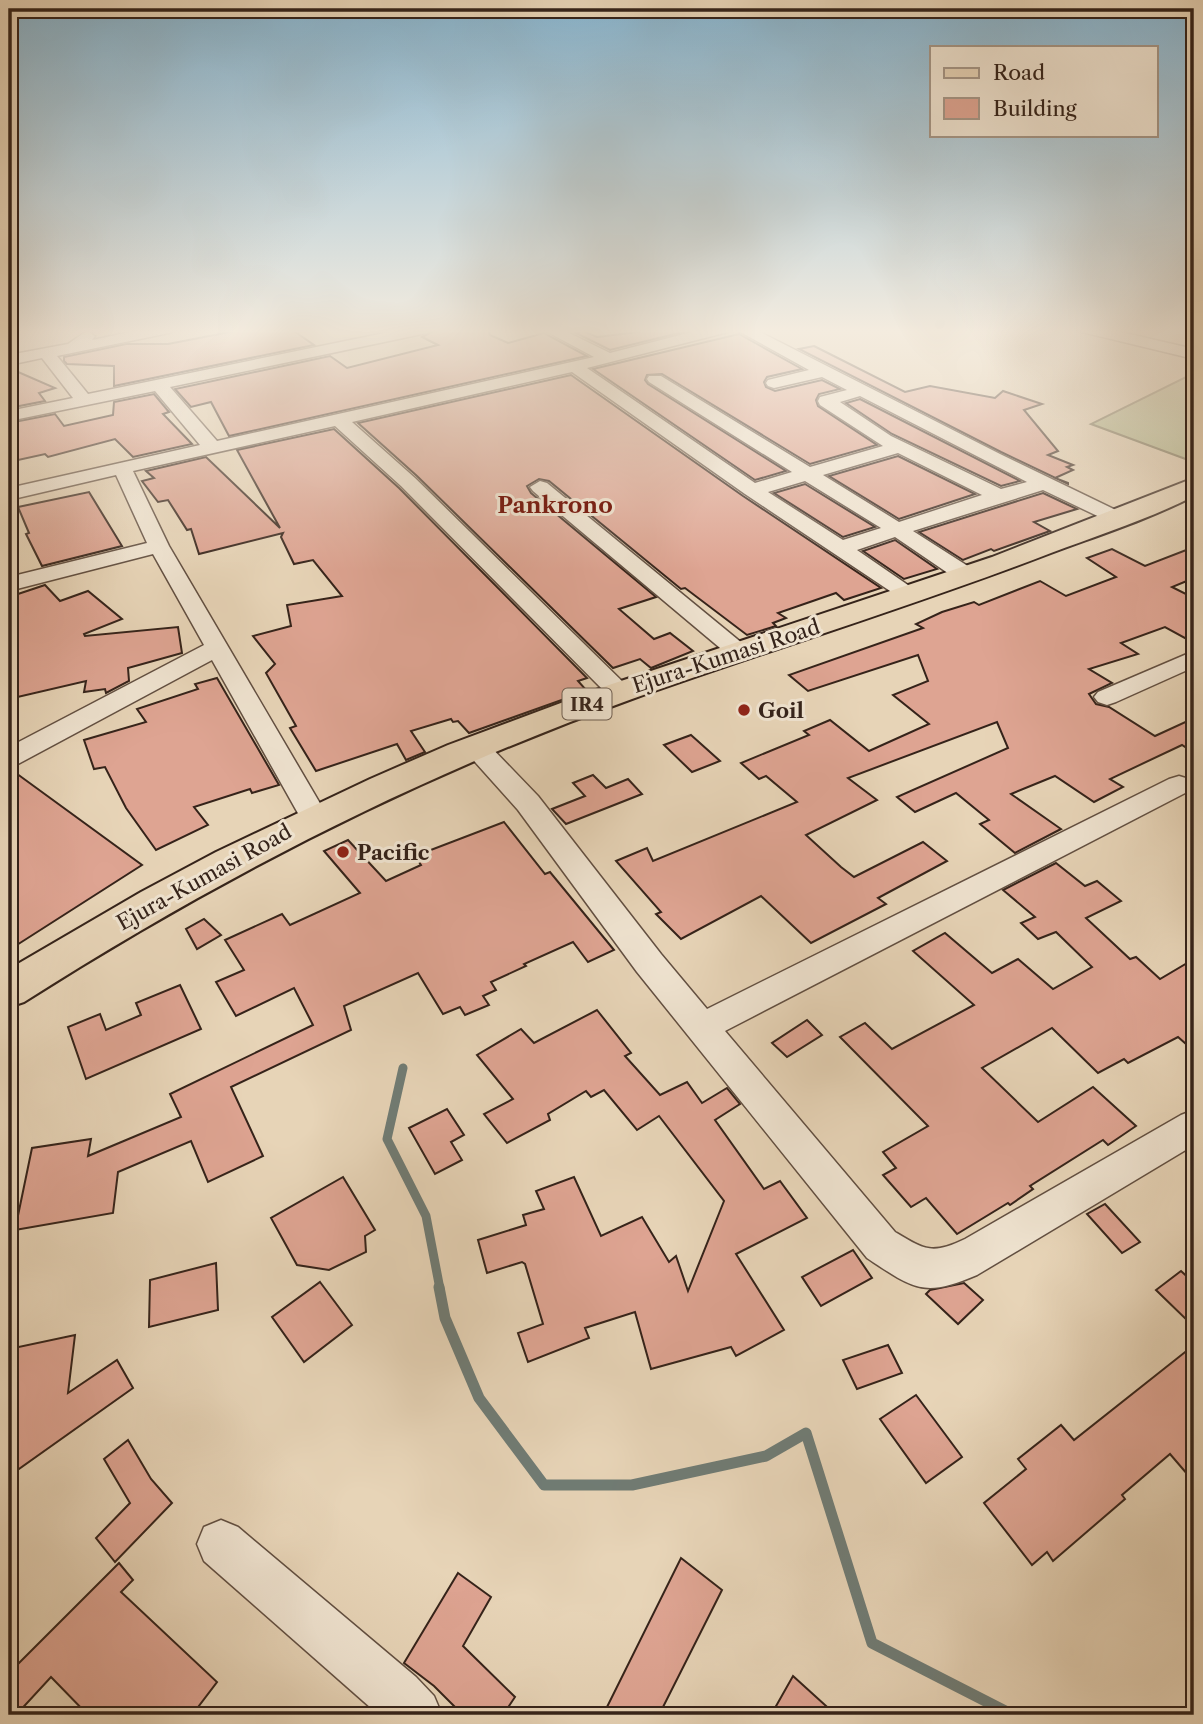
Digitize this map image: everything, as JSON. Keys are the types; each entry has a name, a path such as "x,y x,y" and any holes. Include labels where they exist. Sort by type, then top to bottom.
{"main road":[{"name":"Ejura-Kumasi Road","path":"9,990 78,946 314,817 476,747 619,692 966,575 1194,486"}],"street":[{"path":"9,416 40,409"},
{"path":"180,409 213,448"},
{"path":"9,494 388,409"},
{"path":"636,409 752,490 910,594"},
{"path":"704,409 966,575"},
{"path":"840,409 900,447 999,496"},
{"path":"897,409 1117,518"},
{"path":"339,421 408,482 619,692"},
{"path":"752,490 900,447"},
{"path":"122,467 159,546 314,817"},
{"path":"841,548 1045,483"},
{"path":"540,486 740,653"},
{"path":"9,584 159,546"},
{"path":"9,758 219,647"},
{"path":"1107,697 1194,658"},
{"path":"476,747 528,803 649,962 881,1245 919,1269 946,1270 979,1253 1194,1126"},
{"path":"702,1027 1179,785"},
{"path":"221,1544 397,1696 415,1715"}],"green space":[{"path":"1120,409 1194,409 1194,458 1191,461 1091,424"}],"building":[{"path":"113,409 167,409 169,412 163,414 192,444 133,457 115,439 48,457 45,454 9,462 9,423 55,414 64,426 113,415"},
{"path":"215,409 348,409 229,436"},
{"path":"418,409 620,409 881,588 844,600 836,593 778,613 786,618 773,623 776,626 747,635 685,588 681,589 549,481 539,479 527,486 531,493 656,597 619,609 654,639 670,633 693,651 651,668 640,659 613,668 417,476 358,423"},
{"path":"652,409 688,409 786,471 755,480"},
{"path":"720,409 823,409 877,445 810,464"},
{"path":"856,409 880,409 1020,481 1001,486 892,434"},
{"path":"918,409 1026,409 1058,451 1048,455 1073,465 1067,467 1073,470 1055,478"},
{"path":"334,429 399,488 587,678 578,681 587,691 469,733 458,721 453,722 451,719 411,731 425,752 406,760 397,744 316,771 290,728 296,726 266,673 275,664 253,636 291,626 287,605 342,596 313,560 294,564 281,537 283,533 199,554 191,529 187,530 168,500 158,502 142,481 154,478 146,471 206,457 280,528 237,450"},
{"path":"898,456 975,494 899,519 829,476"},
{"path":"805,484 875,527 843,537 774,493"},
{"path":"89,492 122,546 42,566 26,534 29,533 18,507"},
{"path":"1043,493 1077,509 1034,522 1050,531 994,551 991,549 963,560 919,532"},
{"path":"895,540 937,569 904,579 863,551"},
{"path":"1194,547 1194,578 1172,587 1194,598 1194,643 1165,627 1121,643 1138,654 1089,669 1112,683 1089,694 1096,704 1109,707 1155,736 1194,718 1194,753 1182,745 1110,779 1123,787 1094,802 1055,776 1011,794 1061,829 1015,853 980,824 989,820 956,793 915,812 897,797 1008,748 997,722 848,778 877,800 806,835 841,867 854,877 923,842 947,861 878,898 886,904 811,943 761,896 681,939 656,914 661,912 616,861 647,848 653,861 797,802 766,776 759,779 741,763 809,735 804,731 830,720 869,751 929,724 893,695 928,681 918,655 808,691 789,675 923,628 916,624 942,612 974,602 979,605 1040,581 1066,596 1116,577 1087,558 1112,549 1145,566"},
{"path":"45,585 60,601 88,591 122,619 84,634 85,636 178,627 182,653 128,668 129,681 106,693 105,689 84,692 86,681 9,699 9,597"},
{"path":"217,678 279,785 252,793 250,789 194,807 208,825 156,850 126,808 105,767 94,769 84,740 146,722 137,709 198,689 195,684"},
{"path":"691,735 720,761 692,772 664,745"},
{"path":"9,768 142,865 9,950"},
{"path":"593,775 606,788 628,779 642,794 566,824 552,809 585,796 573,783"},
{"path":"504,822 545,874 550,872 614,950 588,962 573,942 491,982 496,990 483,996 489,1005 465,1015 460,1007 443,1014 418,973 344,1006 351,1030 231,1087 263,1156 208,1182 191,1141 118,1172 113,1213 15,1230 32,1148 91,1139 88,1156 181,1117 170,1094 313,1025 294,988 236,1016 216,982 244,970 225,940 282,914 290,925 360,893 324,851 348,840 386,881 421,865 415,856"},
{"path":"1056,863 1085,886 1097,881 1121,901 1086,918 1130,959 1136,957 1160,979 1194,959 1194,1051 1178,1037 1128,1063 1124,1059 1098,1073 1052,1028 982,1068 1038,1122 1093,1087 1136,1126 1108,1145 1103,1140 1030,1186 1033,1189 1010,1205 1008,1203 957,1234 926,1198 911,1207 883,1175 896,1168 883,1152 928,1126 840,1037 865,1023 892,1049 974,1005 913,951 945,933 992,973 1018,959 1053,989 1092,967 1056,932 1038,939 1021,923 1035,917 1003,890"},
{"path":"204,919 221,935 197,949 186,929"},
{"path":"180,985 201,1029 86,1079 68,1027 100,1014 106,1030 141,1015 136,1003"},
{"path":"597,1010 631,1053 625,1056 660,1095 687,1082 702,1103 727,1088 740,1104 715,1120 764,1189 780,1181 807,1218 736,1254 784,1330 736,1356 731,1347 651,1369 635,1312 585,1328 589,1338 528,1362 518,1333 543,1324 525,1264 522,1262 487,1273 478,1240 526,1225 523,1215 544,1209 536,1191 574,1177 601,1236 642,1217 669,1262 676,1256 688,1291 724,1201 659,1116 637,1130 604,1090 591,1097 586,1091 548,1114 550,1120 507,1143 484,1114 513,1099 477,1055 521,1029 534,1043"},
{"path":"807,1020 822,1035 787,1057 772,1043"},
{"path":"447,1109 464,1135 451,1142 462,1160 435,1174 409,1128"},
{"path":"343,1177 375,1230 365,1236 366,1252 329,1270 297,1265 271,1218"},
{"path":"1105,1204 1140,1242 1122,1253 1087,1214"},
{"path":"853,1250 872,1278 821,1306 802,1277"},
{"path":"216,1263 218,1310 149,1327 150,1280"},
{"path":"1181,1271 1194,1283 1194,1327 1156,1290"},
{"path":"320,1282 352,1325 304,1362 272,1317"},
{"path":"964,1283 983,1300 958,1324 926,1294 930,1290"},
{"path":"75,1335 68,1393 117,1360 133,1388 9,1476 9,1349"},
{"path":"888,1345 902,1373 857,1389 843,1360"},
{"path":"1194,1345 1194,1482 1170,1454 1122,1495 1125,1499 1053,1561 1047,1552 1032,1565 984,1503 1026,1469 1018,1459 1061,1425 1074,1440"},
{"path":"916,1395 962,1457 926,1483 880,1419"},
{"path":"128,1440 151,1479 172,1503 115,1562 96,1538 130,1503 104,1459"},
{"path":"681,1558 722,1590 659,1715 603,1715"},
{"path":"119,1563 133,1580 121,1592 217,1682 192,1715 88,1715 51,1677 16,1715 9,1715 9,1673"},
{"path":"458,1573 491,1597 463,1646 515,1697 503,1715 463,1715 434,1686 404,1663"},
{"path":"793,1676 836,1715 771,1715"}],"waterway":[{"path":"403,1068 387,1139 426,1216 440,1289"},
{"path":"439,1287 445,1318 479,1398 544,1485 632,1485 766,1456 806,1433 872,1643 1009,1713 1019,1715"}],"place":[{"name":"Goil","path":"744,710"},
{"name":"Pacific","path":"343,852"}],"district":[{"name":"Pankrono","path":"555,505"}]}
